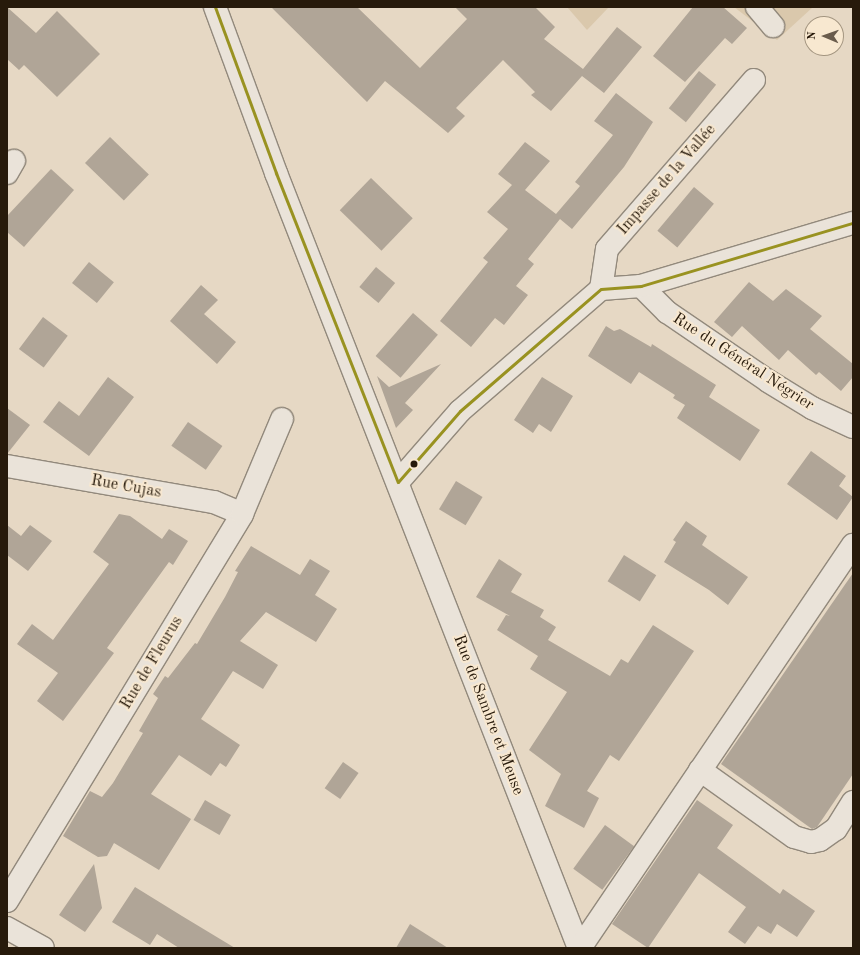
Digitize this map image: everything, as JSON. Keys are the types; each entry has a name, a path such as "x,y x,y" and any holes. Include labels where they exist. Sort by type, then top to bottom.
{"street":[{"name":"Rue de Sambre et Meuse","path":"215,7 279,180 580,948"},
{"path":"757,7 774,26"},
{"name":"Impasse de la Vallée","path":"601,289 607,249 754,80"},
{"path":"398,482 460,411 601,289 641,286 853,223"},
{"name":"Rue du Général Négrier","path":"641,286 667,312 768,381 812,408 853,427"},
{"name":"Rue de Fleurus","path":"7,901 242,514 282,419"},
{"name":"Rue Cujas","path":"7,466 214,502 242,514"},
{"path":"580,948 853,545"},
{"path":"700,770 794,837 810,842 820,840 836,829 853,802"},
{"path":"7,928 43,948"}],"shaded area":[{"path":"567,7 609,7 587,30"},
{"path":"734,7 813,7 777,40"}],"building":[{"path":"7,7 36,33 57,11 100,54 57,97 24,65 19,70 7,59"},
{"path":"271,7 357,7 420,68 467,19 455,7 535,7 555,27 544,39 583,69 617,27 642,47 604,93 582,76 551,111 531,95 535,92 503,60 456,108 465,116 448,133 385,81 367,102"},
{"path":"693,7 723,7 747,28 732,44 725,38 685,82 653,56"},
{"path":"699,71 716,85 686,122 669,108"},
{"path":"616,93 653,122 624,167 572,229 560,219 528,259 534,264 516,286 528,295 504,325 495,318 471,347 440,321 488,262 483,258 508,229 487,212 512,185 498,174 525,142 550,161 525,190 556,214 580,186 575,182 613,135 594,121"},
{"path":"110,137 149,175 124,200 85,163"},
{"path":"51,169 74,190 24,247 7,232 7,216"},
{"path":"371,178 413,218 381,251 340,210"},
{"path":"694,187 714,204 677,247 657,231"},
{"path":"89,262 114,282 97,303 72,283"},
{"path":"376,267 395,283 378,303 359,287"},
{"path":"749,282 773,301 786,289 822,316 810,329 853,364 853,377 841,391 819,372 816,375 788,350 779,360 742,326 732,337 714,322"},
{"path":"201,285 218,300 204,314 236,342 217,364 170,321"},
{"path":"413,313 438,335 401,378 376,356"},
{"path":"43,317 68,336 44,368 19,349"},
{"path":"606,326 614,331 620,329 651,347 652,344 716,385 709,397 760,430 740,461 677,418 685,405 673,398 675,395 639,372 631,384 588,356"},
{"path":"441,364 405,403 413,410 396,428 377,376 389,387"},
{"path":"108,377 134,397 89,456 43,422 59,401 79,416"},
{"path":"542,377 573,396 551,432 539,424 533,433 514,420"},
{"path":"7,408 30,425 7,454"},
{"path":"188,422 222,446 206,470 171,446"},
{"path":"811,451 846,476 839,486 853,497 837,520 787,484"},
{"path":"456,481 483,497 466,525 439,509"},
{"path":"119,514 130,516 162,539 169,529 188,541 173,565 169,562 107,648 114,653 63,721 37,701 58,673 17,644 32,624 53,640 109,564 93,552"},
{"path":"686,521 707,536 702,545 748,577 728,605 709,590 664,562 676,542 673,540"},
{"path":"7,525 21,536 30,525 52,541 28,571 7,555"},
{"path":"251,546 300,575 310,559 330,571 315,595 337,609 316,642 266,612 240,641 278,665 263,689 233,671 201,719 240,745 226,767 220,763 211,776 179,755 151,794 191,819 159,870 114,843 107,856 98,857 63,836 90,791 102,797 113,783 143,733 139,731 158,698 153,694 165,676 168,678 195,643 197,644 238,572 235,571"},
{"path":"624,555 656,575 640,601 608,581"},
{"path":"499,559 522,574 511,592 544,610 540,617 556,627 548,640 610,676 621,659 628,663 653,625 694,651 619,761 610,755 587,791 599,798 584,828 545,806 561,774 529,750 567,692 530,669 538,656 497,630 506,615 510,616 476,597"},
{"path":"853,573 853,774 817,827 812,829 721,764"},
{"path":"343,762 359,773 340,799 325,788"},
{"path":"205,800 231,815 219,835 193,820"},
{"path":"697,800 733,825 717,848 780,894 783,889 815,911 797,937 777,924 771,934 758,926 745,944 728,932 746,907 699,873 648,948 612,924"},
{"path":"605,825 634,846 602,890 573,869"},
{"path":"94,864 102,908 85,932 59,915"},
{"path":"135,887 235,948 179,948 157,934 150,945 112,922"},
{"path":"410,924 448,948 396,948"}],"transit line":[{"name":"N","path":"215,7 276,173 398,482 460,411 601,289 641,286 853,223"}]}
